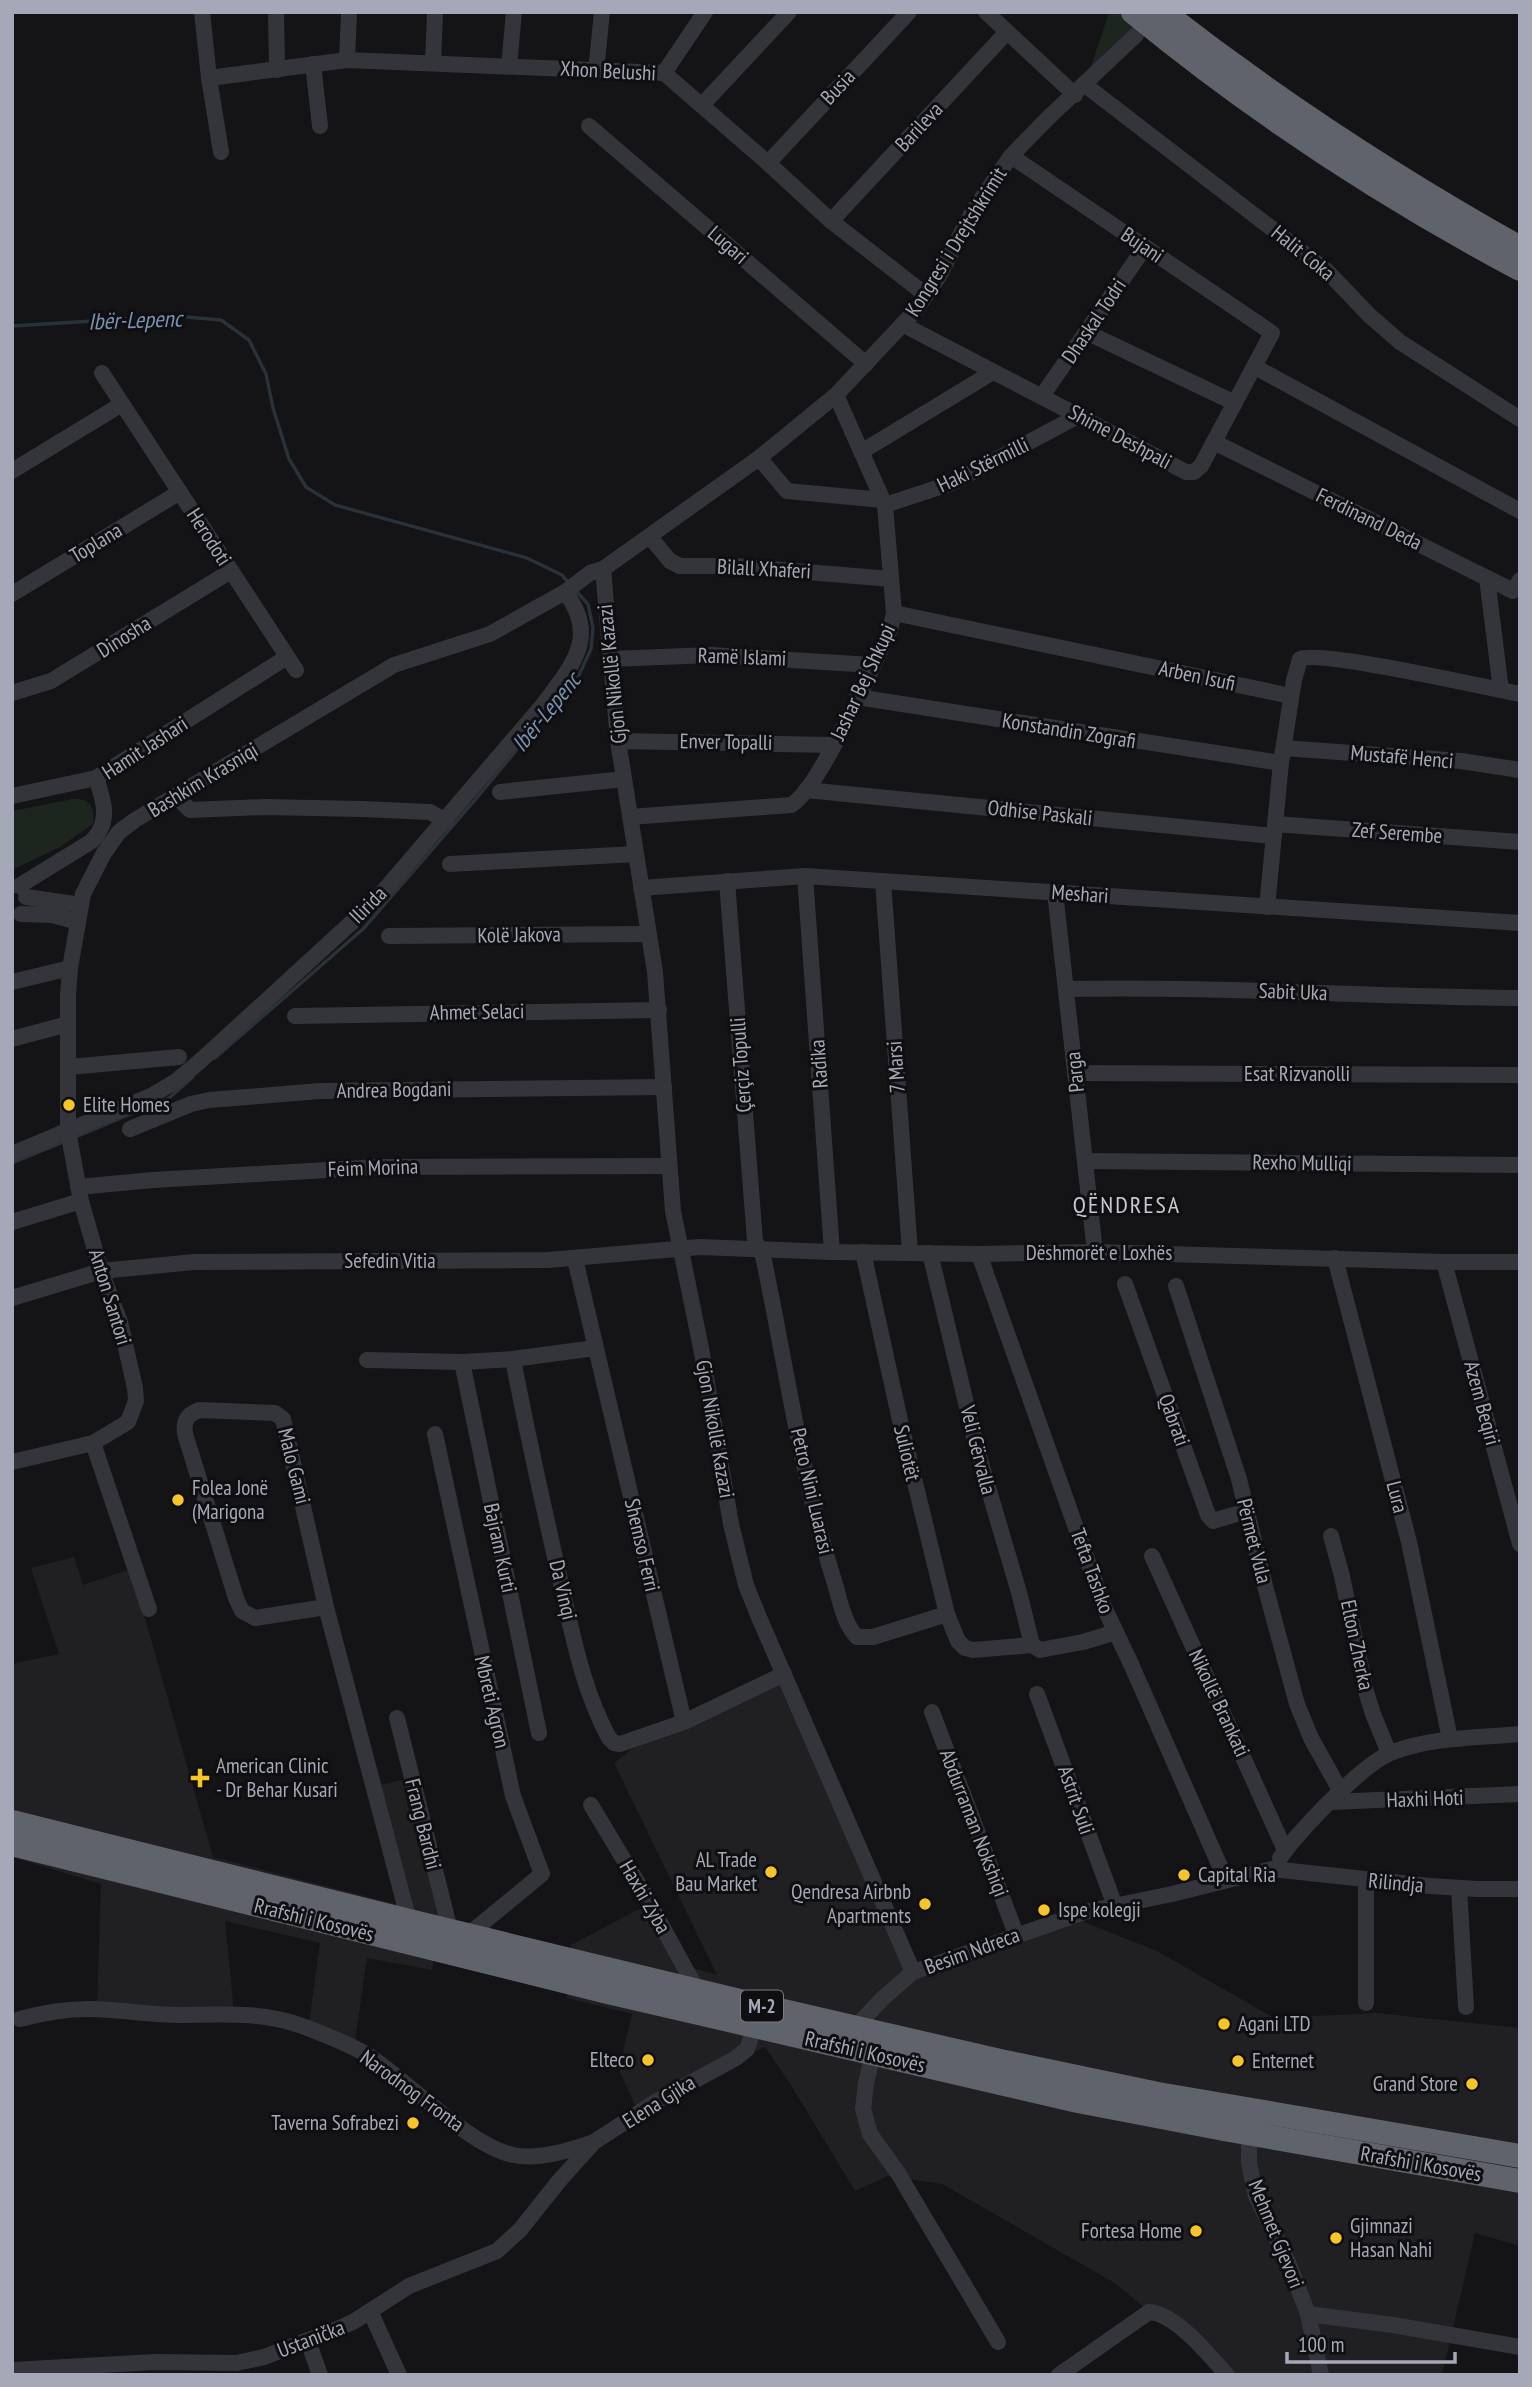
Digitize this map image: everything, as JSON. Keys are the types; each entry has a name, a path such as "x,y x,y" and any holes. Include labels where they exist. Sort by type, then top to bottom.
{"highway":[{"path":"1163,12 1299,112 1412,186 1520,248"},
{"path":"1135,24 1189,57 1288,128 1405,203 1520,269"},
{"name":"Rrafshi i Kosovës","path":"12,1822 855,2028 1158,2094 1520,2156"},
{"name":"Rrafshi i Kosovës","path":"12,1844 608,1992 754,2032 873,2054 1091,2104 1520,2181"}],"street":[{"path":"202,12 221,152"},
{"path":"276,12 277,70"},
{"path":"346,60 349,12"},
{"path":"433,63 435,12"},
{"path":"509,66 514,12"},
{"path":"596,71 602,12"},
{"path":"664,73 705,12"},
{"path":"702,106 789,12"},
{"name":"Busia","path":"768,163 909,12"},
{"name":"Halit Coka","path":"986,12 1080,90 1327,271 1400,342 1520,419"},
{"name":"Kongresi i Drejtshkrimit","path":"603,569 759,458 836,395 904,325 926,295 973,211 1011,156 1080,90 1135,24"},
{"name":"Barileva","path":"831,222 1007,32"},
{"name":"Xhon Belushi","path":"209,78 346,60 664,73 831,222 926,295"},
{"path":"313,64 320,126"},
{"name":"Lugari","path":"589,126 866,364"},
{"name":"Bujani","path":"1011,156 1272,333"},
{"name":"Dhaskal Todri","path":"1042,396 1145,247"},
{"name":"Shime Deshpali","path":"904,325 1186,472 1198,470 1272,333"},
{"path":"1086,332 1235,403"},
{"path":"1255,367 1520,511"},
{"path":"861,453 993,372"},
{"name":"Herodoti","path":"102,373 292,663"},
{"name":"Jashar Bej Shkupi","path":"630,817 791,805 800,799 834,745 890,630 894,613 884,503 836,395"},
{"path":"12,471 122,404"},
{"name":"Haki Stërmilli","path":"884,503 952,483 1078,416"},
{"name":"Ferdinand Deda","path":"1214,442 1513,591 1520,580"},
{"path":"759,458 787,491 884,503"},
{"name":"Toplana","path":"12,594 180,492"},
{"name":"Bilall Xhaferi","path":"650,537 670,561 680,566 734,566 891,579"},
{"path":"571,586 590,573 603,569"},
{"name":"Gjon Nikollë Kazazi","path":"603,569 618,741 659,1010 668,1166 679,1248 701,1348 738,1558 746,1585 913,1972"},
{"name":"Dinosha","path":"12,693 51,681 231,571"},
{"path":"1487,578 1501,690"},
{"name":"Bashkim Krasniqi","path":"68,1131 70,968 78,922 83,894 104,853 120,832 394,666 490,634 571,586"},
{"name":"Ilirida","path":"12,1154 151,1096 176,1080 375,901 542,706 577,655 581,641 580,617 571,586"},
{"name":"Arben Isufi","path":"894,613 1291,696"},
{"name":"Ramë Islami","path":"611,659 711,655 873,665"},
{"path":"1267,907 1283,755 1291,696 1300,659 1309,656 1379,666 1520,694"},
{"name":"Hamit Jashari","path":"19,888 97,836 104,822 105,806 96,778 292,663"},
{"name":"Konstandin Zografi","path":"857,697 1283,755"},
{"name":"Enver Topalli","path":"618,741 834,745"},
{"name":"Mustafë Henci","path":"1283,755 1461,761 1520,770"},
{"path":"12,796 96,778"},
{"path":"500,792 624,779"},
{"name":"Odhise Paskali","path":"806,790 1274,830"},
{"path":"176,796 190,810 265,807 376,809 430,812 446,821"},
{"name":"Zef Serembe","path":"1274,830 1520,842"},
{"path":"450,864 636,854"},
{"name":"Meshari","path":"641,888 805,876 1520,923"},
{"name":"Radika","path":"805,876 832,1252"},
{"name":"Çerçiz Topulli","path":"727,881 754,1236 759,1249"},
{"name":"7 Marsi","path":"883,881 910,1252"},
{"path":"19,888 81,905"},
{"path":"17,916 26,903 19,888"},
{"name":"Parga","path":"1055,892 1095,1251"},
{"path":"17,916 52,915 78,922"},
{"name":"Kolë Jakova","path":"389,936 648,934"},
{"path":"12,982 70,968"},
{"name":"Sabit Uka","path":"1066,989 1135,987 1520,998"},
{"name":"Ahmet Selaci","path":"295,1016 659,1010"},
{"path":"12,1039 68,1024"},
{"path":"69,1067 179,1057"},
{"name":"Esat Rizvanolli","path":"1075,1073 1520,1075"},
{"name":"Andrea Bogdani","path":"130,1129 191,1104 318,1091 664,1087"},
{"name":"Anton Santori","path":"12,1462 93,1443 128,1422 136,1401 120,1322 101,1271 79,1194 68,1131"},
{"name":"Rexho Mulliqi","path":"1085,1161 1520,1165"},
{"name":"Feim Morina","path":"12,1222 79,1194 153,1180 378,1167 668,1166"},
{"name":"Dëshmorët e Loxhës","path":"679,1248 979,1254 1095,1251 1520,1262"},
{"name":"Sefedin Vitia","path":"12,1298 101,1271 194,1262 575,1259 679,1248"},
{"name":"Petro Nini Luarasi","path":"759,1249 764,1261 816,1518 851,1631 857,1637 865,1638 947,1614"},
{"name":"Suliotët","path":"863,1252 947,1614 958,1641 965,1648 990,1650 1032,1646"},
{"name":"Veli Gërvalla","path":"930,1253 978,1453 1032,1646"},
{"name":"Tefta Tashko","path":"979,1254 1094,1581 1226,1880"},
{"name":"Lura","path":"1335,1258 1409,1542 1450,1740"},
{"name":"Shemso Ferri","path":"575,1259 684,1722"},
{"name":"Azem Beqiri","path":"1444,1262 1520,1544"},
{"name":"Qabrati","path":"1125,1284 1208,1516 1213,1521 1247,1511"},
{"name":"Përmet Vula","path":"1176,1286 1247,1511 1297,1704 1336,1797"},
{"path":"367,1360 462,1362 513,1359 595,1348"},
{"name":"Da Vinqi","path":"513,1359 578,1656 591,1700 605,1732 614,1743 620,1744 684,1722"},
{"name":"Bajram Kurti","path":"462,1362 538,1733"},
{"name":"Malo Gami","path":"326,1607 255,1618 242,1612 185,1434 185,1420 189,1415 200,1410 275,1413 283,1419 326,1607 409,1921"},
{"name":"Mbreti Agron","path":"435,1434 513,1796 542,1874 459,1933"},
{"path":"93,1443 149,1609"},
{"name":"Elton Zherka","path":"1331,1536 1365,1688 1389,1753"},
{"name":"Nikollë Brankati","path":"1152,1556 1286,1850"},
{"path":"1032,1646 1040,1650 1048,1649 1116,1632"},
{"path":"684,1722 785,1674"},
{"name":"Astrit Suli","path":"1037,1694 1115,1906"},
{"name":"Abdurraman Nokshiqi","path":"932,1712 1016,1934"},
{"name":"Frang Bardhi","path":"397,1718 459,1933"},
{"path":"1272,1869 1304,1828 1389,1753 1450,1740 1520,1734"},
{"name":"Haxhi Hoti","path":"1336,1797 1520,1794"},
{"name":"Haxhi Zyba","path":"591,1805 698,1990"},
{"name":"Rrafshi i Kosovës","path":"12,1856 754,2032"},
{"name":"Besim Ndreca","path":"855,2028 882,1999 913,1972 1085,1912 1272,1869"},
{"name":"Rilindja","path":"1272,1869 1459,1888 1520,1889"},
{"path":"1366,1880 1366,2003"},
{"path":"1459,1888 1466,2007"},
{"name":"Narodnog Fronta","path":"20,2019 88,2009 184,2015 261,2015 284,2020 367,2054 483,2142 514,2155 540,2156 594,2142"},
{"name":"Elena Gjika","path":"392,2295 497,2251 520,2230 594,2142 657,2101 736,2058 747,2049 754,2032"},
{"path":"873,2054 863,2109 870,2134 898,2173 998,2342"},
{"name":"Mehmet Gjevori","path":"1249,2134 1249,2163 1256,2196 1288,2262 1308,2314 1321,2375"},
{"path":"540,2156 559,2181"},
{"name":"Ustanička","path":"12,2370 186,2368 252,2361 353,2322 392,2295"},
{"path":"370,2311 399,2375"},
{"path":"1059,2375 1149,2312 1161,2314 1196,2341 1227,2375"},
{"path":"1308,2314 1520,2347"},
{"path":"308,2341 320,2375"}],"shaded area":[{"path":"1109,12 1161,12 1085,85"},
{"path":"73,799 84,800 90,805 93,824 60,847 12,870 12,811"},
{"path":"74,1557 83,1585 131,1569 213,1857 396,1904 368,1788 405,1779 443,1913 432,1970 367,1958 355,2042 309,2023 320,1943 225,1921 234,2013 97,2009 101,1884 12,1857 12,1664 59,1654 31,1568"},
{"path":"784,1674 913,1972 1079,1920 1157,1951 1274,2018 1376,2013 1520,2028 1520,2246 1475,2233 1442,2375 1227,2375 1113,2282 942,2184 888,2176 855,2191 765,2047 636,2108 619,2069 632,2014 567,1998 571,1945 645,1906 676,1963 717,1975 614,1763 632,1749"}],"waterway":[{"name":"Ibër-Lepenc","path":"12,326 174,316 221,320 249,340 266,374 273,408 289,459 306,487 335,505 527,558 562,575 568,582"},
{"name":"Ibër-Lepenc","path":"215,1058 363,929 579,675 591,649 593,628 588,604 576,591"},
{"name":"Ibër-Lepenc","path":"73,1138 169,1098 193,1077"},
{"name":"Ibër-Lepenc","path":"12,1163 66,1141"}],"place":[{"name":"Elite Homes","path":"69,1105"},
{"name":"Folea Jonë (Marigona","path":"178,1500"},
{"name":"American Clinic - Dr Behar Kusari","path":"200,1778"},
{"name":"AL Trade Bau Market","path":"771,1872"},
{"name":"Capital Ria","path":"1184,1875"},
{"name":"Qendresa Airbnb Apartments","path":"925,1904"},
{"name":"Ispe kolegji","path":"1044,1910"},
{"name":"Agani LTD","path":"1224,2024"},
{"name":"Elteco","path":"648,2060"},
{"name":"Enternet","path":"1238,2061"},
{"name":"Grand Store","path":"1472,2084"},
{"name":"Taverna Sofrabezi","path":"413,2123"},
{"name":"Fortesa Home","path":"1196,2231"},
{"name":"Gjimnazi Hasan Nahi","path":"1336,2238"}],"district":[{"name":"QËNDRESA","path":"1127,1205"}]}
